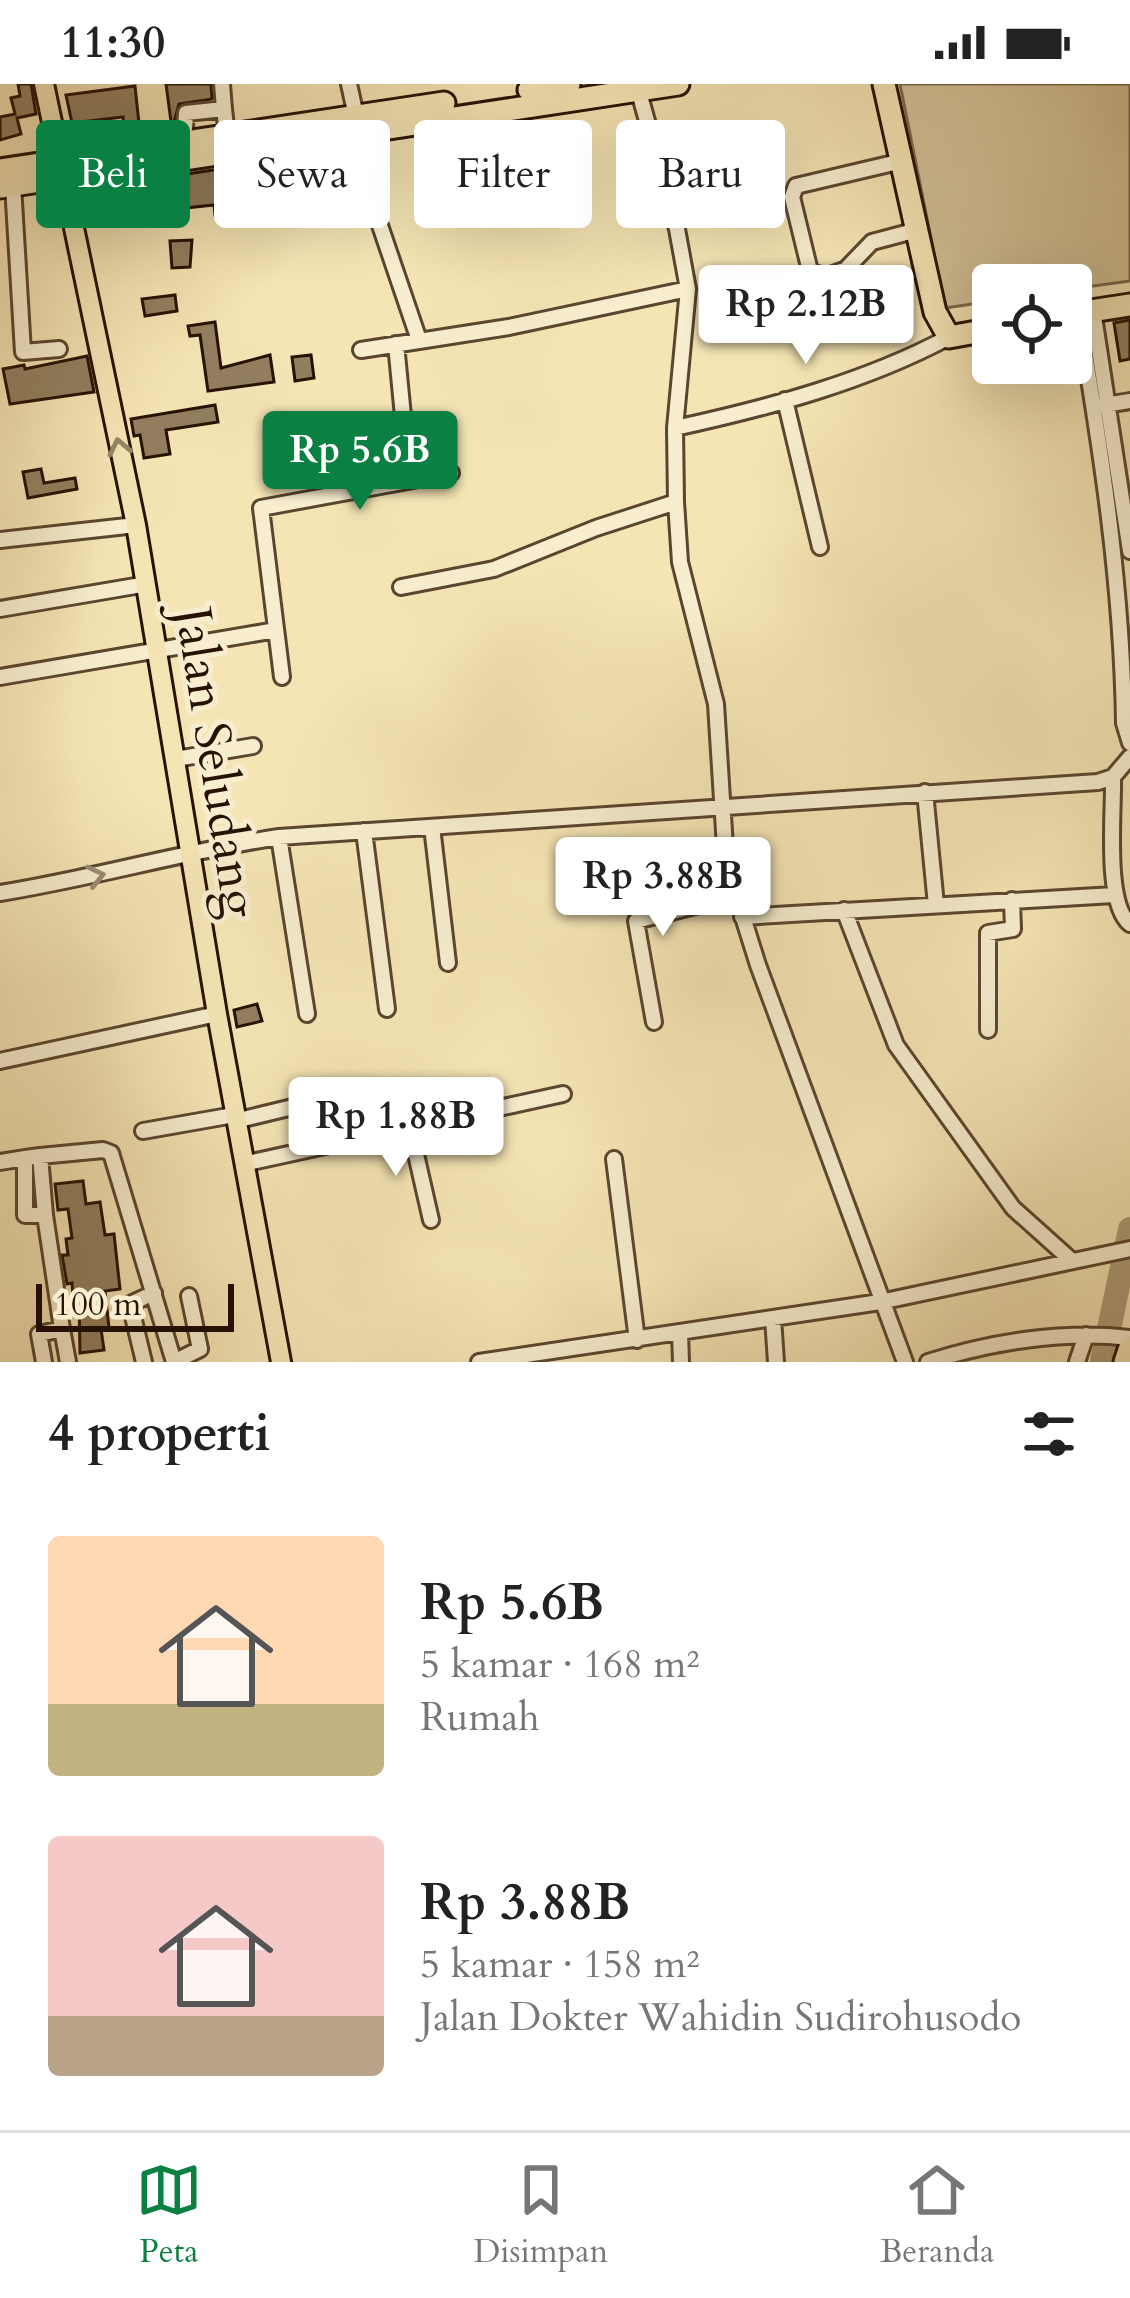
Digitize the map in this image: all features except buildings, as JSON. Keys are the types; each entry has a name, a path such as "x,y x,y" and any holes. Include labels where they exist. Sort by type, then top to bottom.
{"highway":[{"path":"382,120 678,84"},
{"path":"884,84 935,312 949,337 972,333"},
{"path":"465,107 555,85"},
{"path":"4,181 36,174"},
{"path":"1092,310 1130,305"},
{"path":"1125,1340 1125,1362"}],"main road":[{"name":"Jalan Seludang","path":"44,84 52,120"},
{"name":"Jalan Seludang","path":"74,228 159,651 217,1014 281,1362"}],"street":[{"path":"222,84 225,120"},
{"path":"349,84 355,120"},
{"path":"637,87 677,230 688,289 675,428 676,502 680,562 716,704 726,863 734,896 905,1362"},
{"path":"184,120 184,113 224,109"},
{"path":"902,161 796,186 792,197 810,271 824,278 846,269 872,242 917,230"},
{"path":"4,181 23,352 59,349"},
{"path":"381,228 419,340"},
{"path":"361,350 509,328 688,289"},
{"path":"675,428 785,400 949,337"},
{"path":"395,344 409,478"},
{"path":"1092,364 1130,551"},
{"path":"785,400 820,547"},
{"path":"1101,406 1130,405"},
{"path":"282,677 261,508 451,473"},
{"path":"401,587 494,569 596,527 676,502"},
{"path":"1121,505 1124,723 1130,743"},
{"path":"0,540 136,525"},
{"path":"0,609 146,584"},
{"path":"0,677 276,629"},
{"path":"176,759 253,746"},
{"path":"0,893 279,837 1098,782 1113,777 1130,758"},
{"path":"1113,777 1114,895 1123,920 1130,924"},
{"path":"925,792 936,905"},
{"path":"432,827 448,963"},
{"path":"364,831 387,1009"},
{"path":"279,837 307,1014"},
{"path":"742,917 1114,895"},
{"path":"654,1022 635,921 734,896"},
{"path":"988,1030 988,933 1013,929 1012,900"},
{"path":"844,910 896,1045 1013,1208 1071,1260"},
{"path":"0,1061 217,1014"},
{"path":"243,1164 563,1094"},
{"path":"142,1131 326,1099"},
{"path":"410,1128 431,1220"},
{"path":"0,1162 103,1150 110,1154 174,1362 200,1349 189,1296"},
{"path":"32,1157 25,1217 45,1214 68,1362"},
{"path":"614,1160 637,1340"},
{"path":"479,1362 596,1354 637,1340 880,1302 1124,1250"},
{"path":"145,1362 130,1304 154,1293"},
{"path":"773,1318 776,1362"},
{"path":"44,1362 39,1334 62,1329"},
{"path":"680,1333 681,1362"},
{"path":"928,1362 965,1350 1086,1335 1125,1340"},
{"path":"1077,1362 1086,1335"}],"shaded area":[{"path":"900,84 1130,84 1130,281 1092,286 1092,264 972,264 972,304 945,308"}],"waterway":[{"path":"1102,1362 1130,1229"}]}
